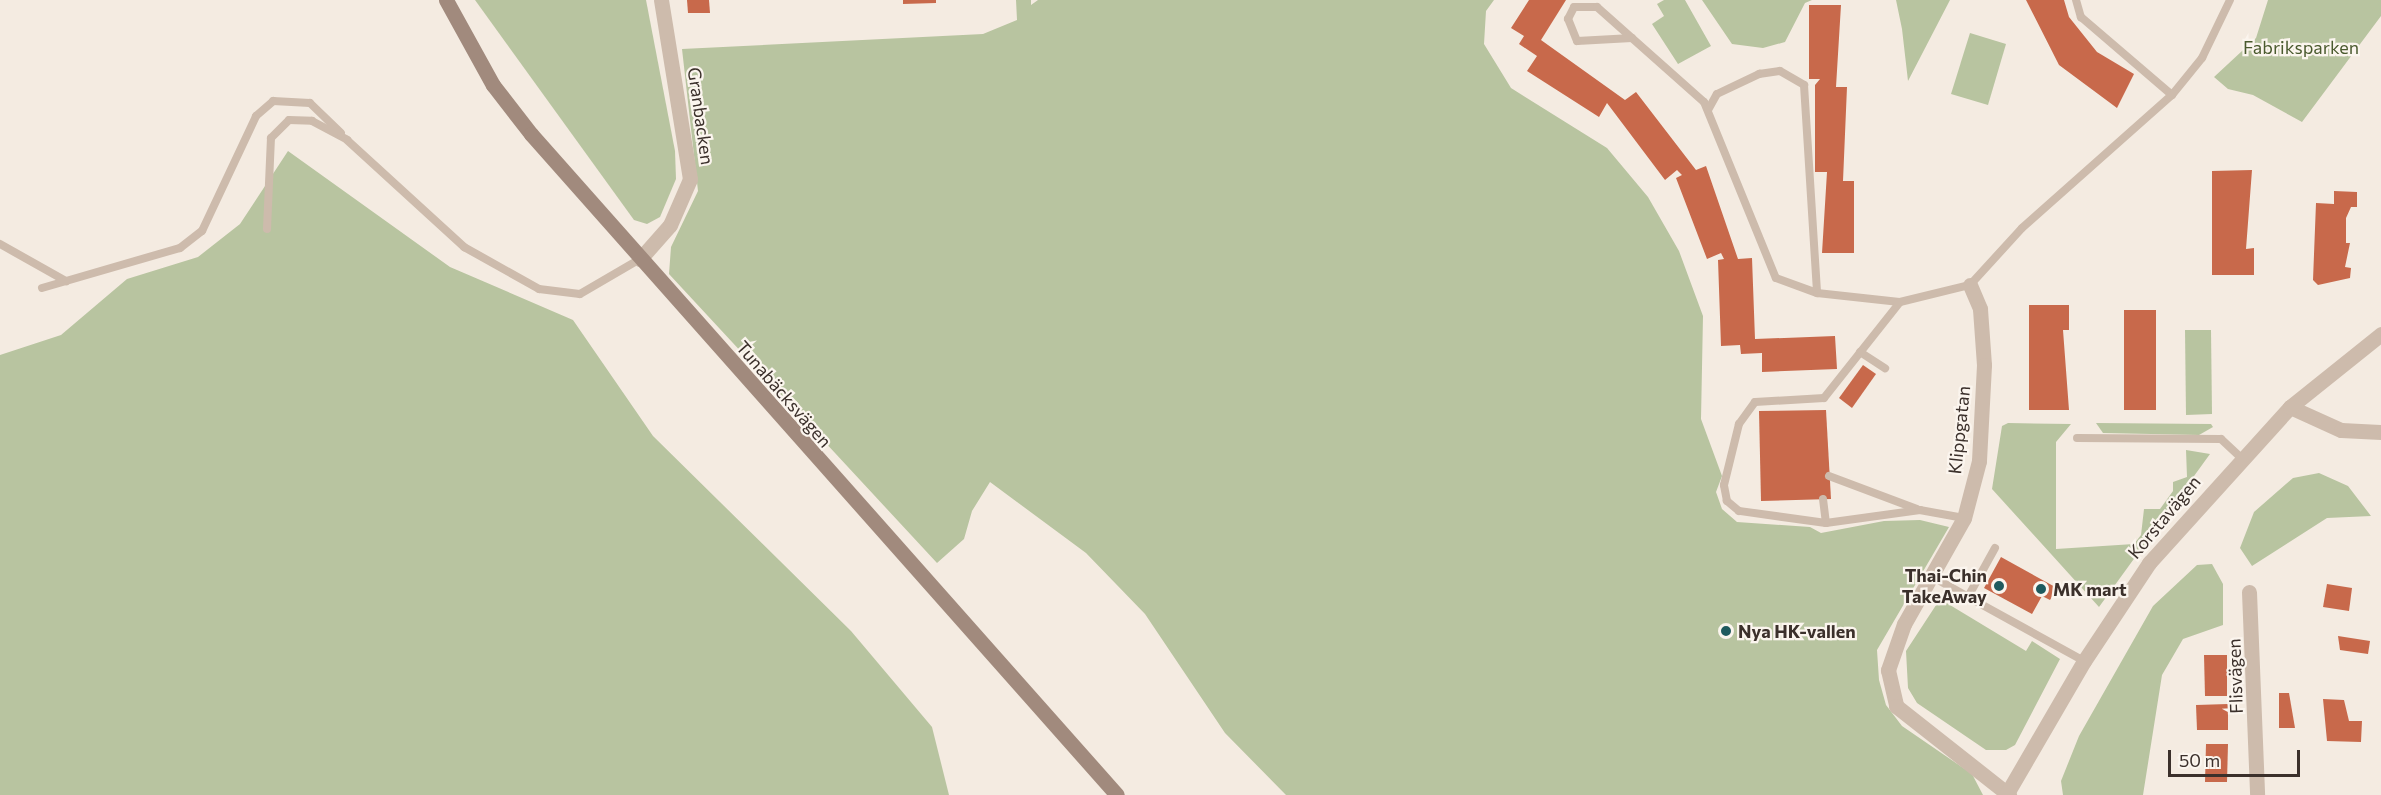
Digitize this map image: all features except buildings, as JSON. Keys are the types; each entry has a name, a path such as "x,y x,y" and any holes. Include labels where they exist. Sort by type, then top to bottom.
{"street":[{"name":"Tunabäcksvägen","path":"447,0 493,85 640,259 1117,795"},
{"name":"Granbacken","path":"640,259 674,218 690,179 661,0"},
{"name":"Klippgatan","path":"1970,285 1980,309 1984,407 1979,461 1964,518 1891,650 1890,690 1896,706 1925,733 2007,795"},
{"name":"Korstavägen","path":"2007,795 2084,661 2149,563 2240,457 2290,407 2381,334"},
{"path":"2290,407 2342,430 2381,432"},
{"name":"Flisvägen","path":"2249,592 2257,795"}],"lane":[{"path":"2076,0 2081,17 2172,95"},
{"path":"1632,38 1577,41 1568,19 1574,7 1597,7 1691,86 1708,110 1776,278 1817,293 1900,302 1970,285 2022,228 2172,95 2202,58 2230,0"},
{"path":"1708,110 1717,94 1759,74 1780,71 1804,85 1817,293"},
{"path":"42,288 180,248 202,231 256,116 273,101 310,103 464,247 539,289 580,294 640,259"},
{"path":"267,229 275,130 289,120 312,121 347,140"},
{"path":"0,244 66,281"},
{"path":"1900,302 1824,398 1755,402 1739,424 1727,465 1727,501 1739,512 1761,518 1810,523 1826,523 1920,510"},
{"path":"1860,352 1885,368"},
{"path":"2078,438 2221,439 2240,457"},
{"path":"1829,476 1920,510 1964,518"},
{"path":"1823,499 1826,523"},
{"path":"1968,597 1995,548"},
{"path":"1933,577 2084,661"}],"green space":[{"path":"475,0 646,0 675,151 676,179 660,217 647,224 634,220"},
{"path":"1016,0 1031,0 1031,5 1038,0 1494,0 1486,11 1484,44 1511,88 1607,148 1648,197 1679,251 1703,316 1701,419 1722,476 1716,492 1722,509 1737,522 1810,527 1821,533 1884,521 1920,520 1949,527 1877,650 1879,680 1886,705 1902,726 1972,774 1983,795 1286,795 1225,733 1145,614 1086,553 990,482 972,511 964,539 937,563 669,274 671,247 698,191 682,49 983,34 1017,20"},
{"path":"1664,0 1685,0 1711,46 1678,64 1652,24 1664,16 1657,4"},
{"path":"1702,0 1812,0 1805,3 1785,42 1763,48 1732,44"},
{"path":"1896,0 1950,0 1908,81 1902,29"},
{"name":"Fabriksparken","path":"2268,0 2381,0 2381,16 2302,122 2253,95 2228,89 2214,77 2256,38"},
{"path":"1970,33 2006,44 1988,105 1951,94"},
{"path":"288,151 450,267 573,320 653,436 851,631 932,727 949,795 0,795 0,355 61,335 127,279 198,257 240,224"},
{"path":"2185,330 2211,330 2212,414 2186,415"},
{"path":"2008,423 2071,424 2056,442 2056,549 2134,544 2141,535 2144,509 2160,509 2173,491 2173,482 2187,477 2186,450 2210,454 2099,607 1992,489 2002,426"},
{"path":"2096,423 2211,424 2213,427 2199,435 2103,433"},
{"path":"2319,473 2348,486 2371,516 2327,518 2252,566 2240,548 2254,512 2293,478"},
{"path":"2212,564 2223,584 2223,625 2183,639 2162,675 2143,795 2063,795 2061,781 2079,736 2153,606 2197,565"},
{"path":"1940,599 2026,651 2032,641 2060,659 2015,745 2006,750 1986,750 1917,703 1908,688 1906,651"}],"place":[{"name":"Thai-Chin TakeAway","path":"1999,586"},
{"name":"MK mart","path":"2041,589"},
{"name":"Nya HK-vallen","path":"1726,631"}]}
